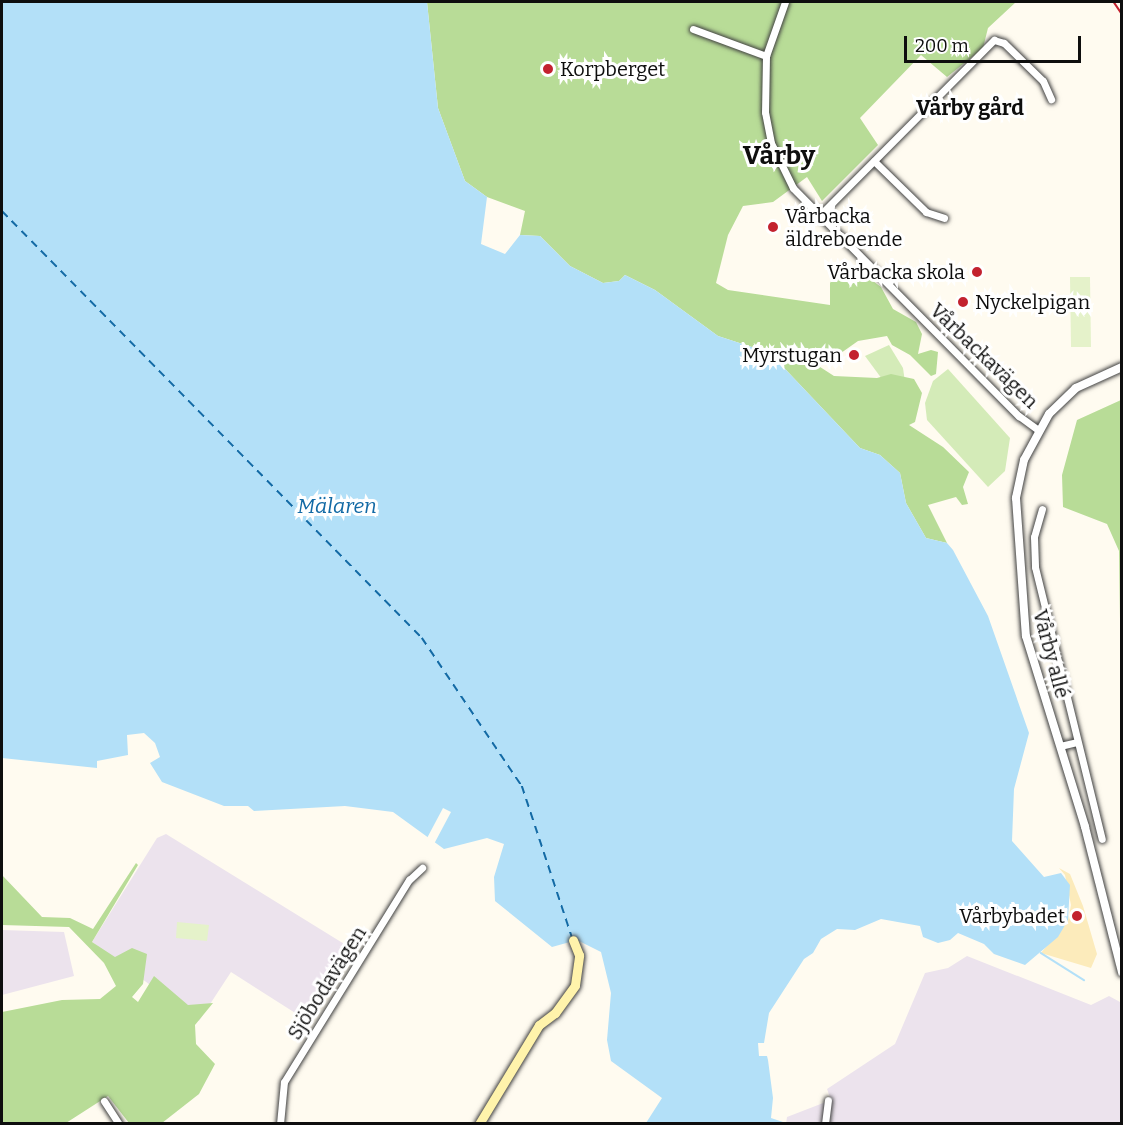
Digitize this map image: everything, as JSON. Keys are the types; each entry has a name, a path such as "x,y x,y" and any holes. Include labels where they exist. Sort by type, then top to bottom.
{"main road":[{"path":"479,1124 539,1026 555,1013 575,985 579,955 573,940"}],"street":[{"name":"Vårbackavägen","path":"785,2 766,57 765,112 771,143 794,188 818,217 1019,416 1038,430"},
{"path":"693,29 766,57"},
{"path":"818,217 994,40 1004,43 1043,81 1051,99"},
{"path":"874,161 926,212 944,218"},
{"name":"Vårby allé","path":"1122,367 1076,388 1038,430 1018,478 1019,568 1026,636 1060,746 1122,972"},
{"name":"Vårby allé","path":"1042,509 1034,537 1035,567 1096,824 1102,839"},
{"path":"1019,568 1035,567"},
{"path":"1060,746 1077,742"},
{"name":"Sjöbodavägen","path":"280,1124 284,1082 409,880 422,868"},
{"path":"825,1124 828,1100"},
{"path":"104,1101 119,1124"}],"shaded area":[{"path":"166,834 354,950 311,1023 231,972 199,1021 92,942 157,838"},
{"path":"2,930 64,932 74,976 2,995"},
{"path":"967,956 1091,1005 1109,996 1120,1002 1121,1123 786,1124 787,1117 831,1100 827,1089 895,1044 925,973 948,968"}],"green space":[{"path":"427,2 1016,2 988,28 983,48 947,77 921,55 860,118 878,145 822,201 807,177 773,202 743,206 728,235 716,283 728,290 830,305 830,283 838,271 853,266 881,287 893,309 916,322 922,334 918,354 931,350 938,352 936,374 931,376 910,355 892,345 887,336 858,341 841,353 820,352 817,365 834,376 877,378 891,374 914,379 922,393 915,422 909,425 943,447 969,472 963,487 968,504 962,505 956,497 928,505 947,543 926,538 906,503 900,473 880,455 860,448 770,353 718,336 655,290 625,275 619,281 603,283 570,266 540,236 520,235 525,211 487,197 465,181 438,108"},
{"path":"1070,277 1090,277 1091,347 1071,347"},
{"path":"889,345 903,368 910,417 865,356"},
{"path":"948,369 1010,438 1005,471 988,487 927,420 925,403 933,381"},
{"path":"1121,400 1121,689 1119,551 1107,524 1063,507 1062,475 1077,420"},
{"path":"136,863 138,865 92,942 115,957 132,948 147,954 143,984 132,997 138,1002 154,976 188,1005 213,1003 195,1025 196,1044 215,1064 199,1094 162,1123 129,1123 108,1096 66,1123 2,1123 2,1012 62,1000 100,999 116,986 104,963 69,927 2,925 2,875 42,917 70,918 93,929"},
{"path":"177,922 209,925 207,941 176,938"}],"sand":[{"name":"Vårbybadet","path":"1059,868 1070,874 1083,906 1097,954 1091,968 1041,953 1068,920 1071,905 1065,875"}],"water":[{"name":"Mälaren","path":"2,2 427,2 438,108 465,181 487,197 481,244 505,254 520,235 540,236 570,266 603,283 619,281 625,275 655,290 718,336 770,353 860,448 880,455 900,473 906,503 926,538 947,543 953,550 988,616 1029,733 1014,789 1012,841 1044,877 1061,873 1070,885 1068,920 1058,937 1025,965 994,954 984,944 958,933 950,940 938,943 923,937 920,926 881,919 855,930 837,929 821,939 813,953 804,959 769,1013 764,1043 758,1043 759,1056 767,1056 768,1060 773,1098 771,1118 786,1123 646,1123 662,1098 611,1061 607,1040 611,993 601,952 577,940 552,947 495,901 494,877 504,844 487,838 444,849 393,812 345,806 254,811 248,806 224,806 162,782 150,763 160,757 155,743 144,733 127,735 128,755 97,761 97,768 2,758"}],"pier":[{"path":"443,808 451,812 434,844 426,840"}],"waterway":[{"path":"1041,953 1084,980"}],"ferry route":[{"path":"2,211 422,638 522,786 572,937"}],"railway":[{"path":"1114,2 1122,14"}],"place":[{"name":"Korpberget","path":"548,69"},
{"name":"Vårbacka äldreboende","path":"773,227"},
{"name":"Vårbacka skola","path":"977,272"},
{"name":"Nyckelpigan","path":"963,302"},
{"name":"Myrstugan","path":"854,355"},
{"name":"Vårbybadet","path":"1077,916"}],"district":[{"name":"Vårby gård","path":"970,108"},
{"name":"Vårby","path":"779,156"}]}
